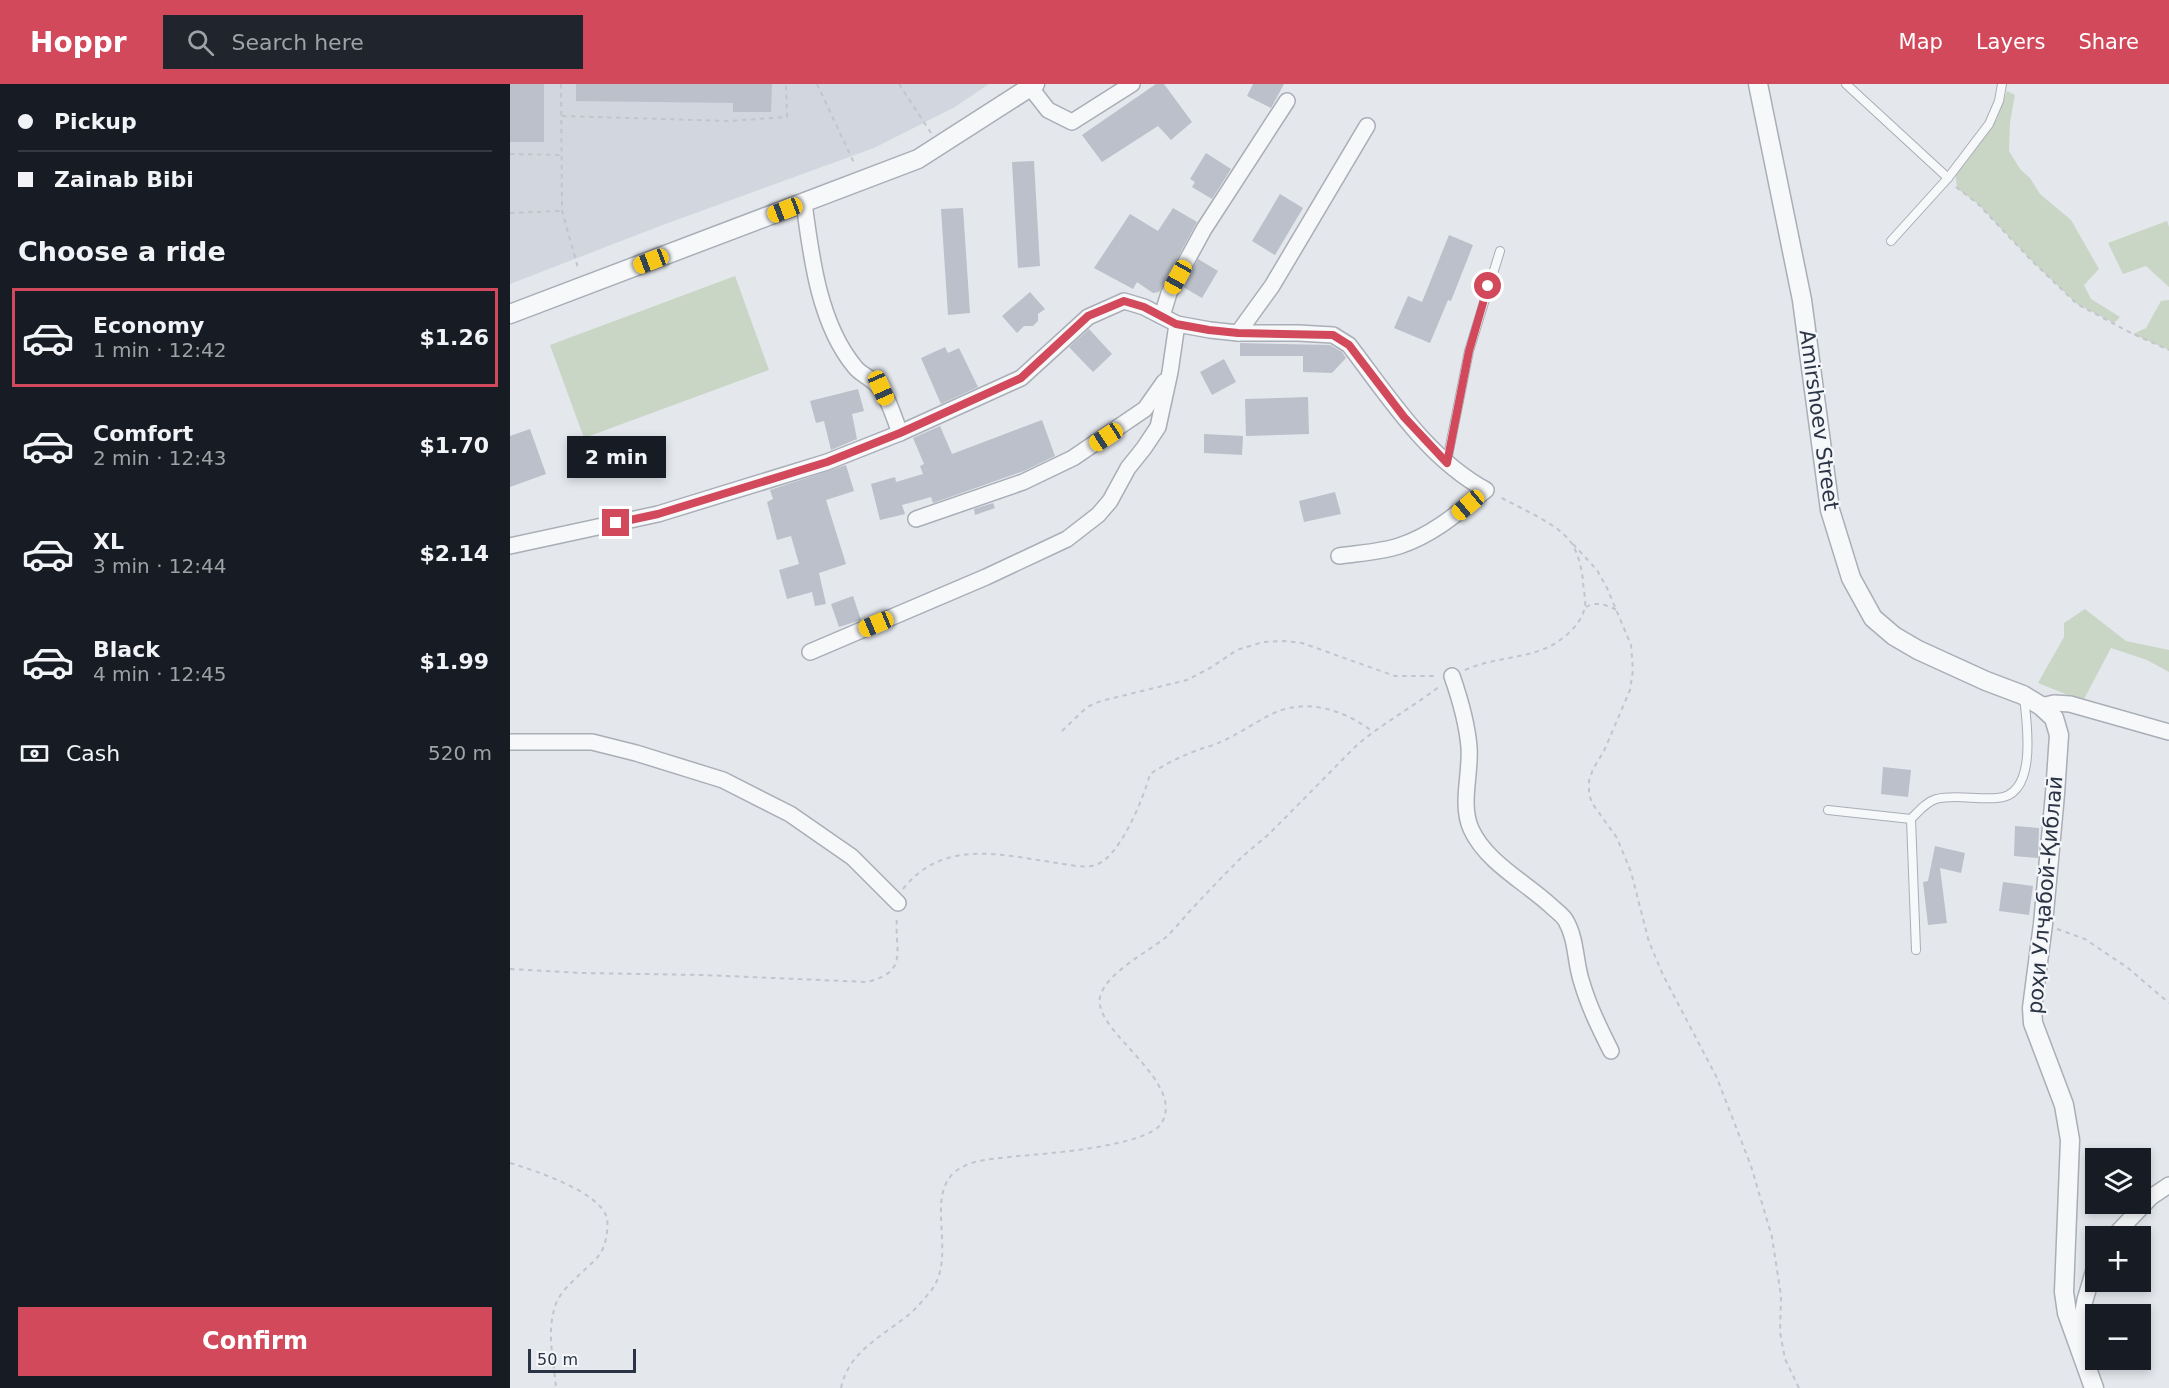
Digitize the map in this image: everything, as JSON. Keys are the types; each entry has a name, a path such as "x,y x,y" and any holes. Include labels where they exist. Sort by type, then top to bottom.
{"street":[{"path":"510,314 918,159 1032,86 1048,110 1072,122 1132,84"},
{"name":"Amirshoev Street","path":"1758,84 1802,300 1830,510 1851,578 1873,618 1894,636 1918,650 2023,695"},
{"path":"1162,316 1169,292 1204,229 1287,100"},
{"path":"1238,333 1272,286 1368,126"},
{"path":"804,202 811,259 831,328 855,368 881,388 900,433"},
{"path":"510,546 658,514 827,462 900,433 1021,378 1088,316 1124,301 1132,302 1176,324 1209,330 1238,333 1333,335 1340,338 1349,345 1404,417 1447,463 1465,479 1486,490 1450,519 1414,540 1397,547 1339,556"},
{"path":"810,652 986,577 1066,539 1085,527 1110,501 1128,468 1158,427 1170,372 1176,324"},
{"path":"915,519 1023,482 1073,458 1122,427 1145,409 1170,372"},
{"path":"1452,676 1465,719 1469,748 1467,820 1480,844 1565,920 1590,1007 1611,1051"},
{"name":"роҳи Улҷабой-Қиблаӣ","path":"2023,695 2041,705 2054,718 2058,735 2043,924 2032,1008 2033,1023 2064,1105 2068,1123 2070,1140 2064,1293 2067,1313 2094,1388"},
{"path":"2041,705 2070,704 2169,732"},
{"path":"510,742 592,742 723,780 790,814 852,857 898,903"},
{"path":"2123,1226 2151,1197 2169,1185"},
{"path":"2077,1344 2087,1292"}],"lane":[{"path":"1846,84 1948,178"},
{"path":"1891,241 1948,178 1989,124 1999,101 2002,84"},
{"path":"1447,463 1469,351 1500,251"},
{"path":"1828,810 1911,819 1934,800 1943,798 1999,799 2010,795 2019,785 2026,763 2027,739 2023,695"},
{"path":"1911,819 1916,950"}],"path":[{"path":"561,84 562,211 578,268"},
{"path":"562,116 729,121 787,117 786,84"},
{"path":"817,84 855,165 865,180"},
{"path":"899,84 939,146"},
{"path":"510,154 562,154"},
{"path":"1948,178 1978,204 2077,304 2169,350"},
{"path":"510,213 562,211"},
{"path":"1486,490 1557,529 1571,542 1597,570 1631,645 1633,670 1630,690 1604,750 1593,769 1589,782 1589,794 1592,803 1617,838 1631,872 1649,942 1663,975 1717,1078 1751,1166 1772,1237 1781,1296 1780,1332 1785,1359 1799,1388"},
{"path":"841,1388 844,1375 853,1359 871,1342 914,1310 933,1289 941,1272 944,1249 941,1197 946,1183 955,1172 968,1164 986,1160 1053,1153 1129,1141 1148,1134 1160,1126 1165,1114 1165,1101 1156,1082 1138,1056 1102,1014 1099,1002 1101,993 1108,982 1128,964 1167,936 1235,863 1267,835 1372,732 1419,702 1452,676 1479,663 1517,656 1547,647 1577,625 1585,607 1581,563 1571,542"},
{"path":"1585,607 1590,604 1601,604 1617,610"},
{"path":"1062,731 1087,707 1101,701 1187,680 1236,650 1263,642 1302,643 1395,676 1452,676"},
{"path":"510,969 582,974 703,975 867,982 882,978 893,970 897,959 898,903 904,888 919,872 937,861 967,853 998,854 1081,866 1099,864 1113,852 1126,832 1141,802 1149,774 1166,763 1223,741 1275,712 1296,707 1319,707 1336,711 1358,720 1372,732"},
{"path":"2043,924 2085,939 2128,968 2169,1003"},
{"path":"510,1163 566,1183 599,1205 607,1217 606,1239 602,1252 565,1290 554,1309 551,1341 556,1388"}],"shaded area":[{"path":"510,84 989,84 955,107 874,148 660,226 510,284"}],"green space":[{"path":"2007,91 2015,95 2010,122 2009,151 2040,194 2071,220 2099,269 2084,285 2091,299 2120,317 2114,323 2077,304 1978,204 1957,188 1955,168 1972,152 1997,119"},
{"path":"2167,221 2169,227 2169,287 2146,266 2123,274 2108,243"},
{"path":"735,276 769,370 584,438 550,345"},
{"path":"2169,300 2169,350 2133,334 2146,328 2161,301"},
{"path":"2085,609 2126,641 2169,650 2169,672 2147,660 2111,648 2083,701 2038,683 2064,637 2064,623"}],"building":[{"path":"510,84 544,84 544,142 510,142"},
{"path":"576,84 772,84 771,112 733,112 733,103 576,101"},
{"path":"1156,84 1164,84 1192,122 1171,140 1158,126 1102,162 1082,135"},
{"path":"1253,84 1284,84 1271,108 1247,96"},
{"path":"1206,153 1231,169 1212,199 1192,187 1195,182 1190,179"},
{"path":"1034,161 1040,266 1018,268 1012,162"},
{"path":"1280,194 1303,208 1275,255 1252,241"},
{"path":"963,208 970,313 948,315 941,209"},
{"path":"1173,208 1197,222 1159,292 1153,293 1137,282 1133,289 1094,268 1130,214 1158,231"},
{"path":"1449,235 1473,245 1451,301 1448,300 1430,343 1394,328 1408,296 1422,302"},
{"path":"1198,259 1218,271 1202,298 1183,287"},
{"path":"1030,292 1045,309 1038,314 1038,321 1033,326 1024,326 1017,333 1002,316"},
{"path":"1089,329 1112,354 1093,372 1069,347"},
{"path":"1240,343 1330,345 1342,352 1346,358 1332,373 1303,372 1303,356 1240,356"},
{"path":"945,347 948,353 959,348 978,387 941,404 921,358"},
{"path":"1224,359 1236,382 1212,395 1200,372"},
{"path":"858,389 864,411 852,414 857,439 831,450 824,421 816,423 810,401"},
{"path":"1308,397 1309,434 1246,436 1245,399"},
{"path":"1042,420 1055,456 1024,471 933,503 931,497 902,505 905,514 880,520 871,484 895,477 896,482 923,474 920,466 924,464 913,438 940,426 952,454"},
{"path":"530,429 546,474 510,487 510,436"},
{"path":"1204,434 1243,436 1242,455 1204,453"},
{"path":"846,465 854,491 826,500 846,564 819,573 826,604 815,606 812,592 787,599 779,570 799,564 791,536 777,540 767,502 773,499 770,490"},
{"path":"1335,492 1341,514 1304,522 1299,501"},
{"path":"993,503 995,508 975,515 974,509"},
{"path":"853,596 861,620 839,627 831,604"},
{"path":"1883,767 1911,770 1908,797 1881,794"},
{"path":"2015,826 2039,828 2038,858 2014,856"},
{"path":"1935,846 1965,853 1961,873 1940,868 1947,923 1928,925 1923,882 1928,881"},
{"path":"2003,882 2033,886 2029,915 1999,911"}],"route":[{"path":"616,523 658,514 827,462 900,433 1021,378 1088,316 1124,301 1144,307 1176,324 1209,330 1238,333 1333,335 1340,338 1349,345 1404,417 1447,463 1469,351 1488,286"}]}
